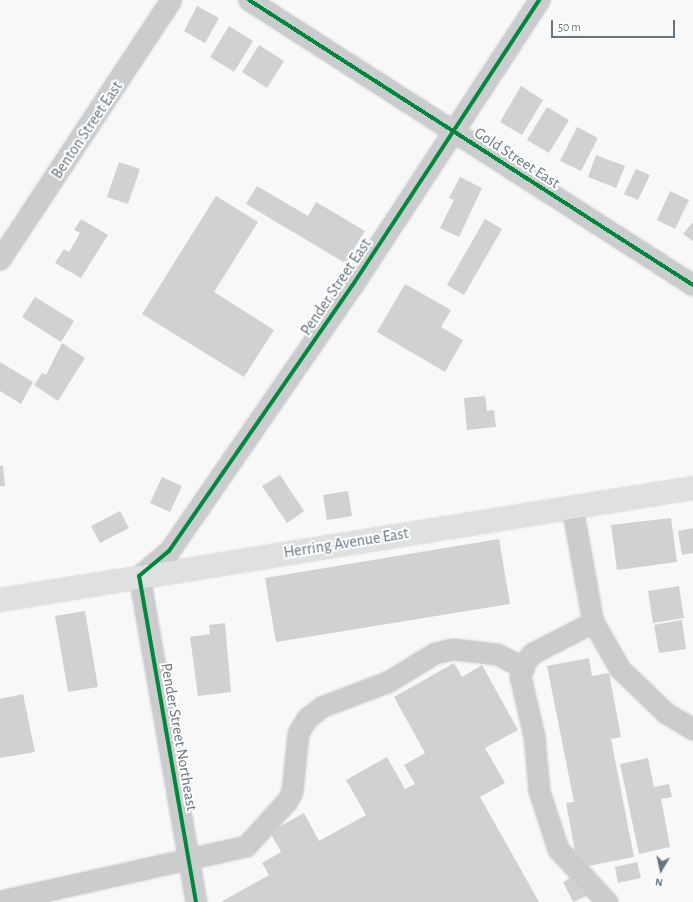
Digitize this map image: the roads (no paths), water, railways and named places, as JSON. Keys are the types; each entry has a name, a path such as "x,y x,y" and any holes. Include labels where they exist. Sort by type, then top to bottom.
{"main road":[{"name":"Herring Avenue East","path":"0,600 139,576 693,488"}],"street":[{"name":"Benton Street East","path":"0,259 172,0"},
{"name":"Gold Street East","path":"249,0 693,285"},
{"name":"Pender Street East","path":"139,576 168,551 352,286 539,0"},
{"path":"572,507 593,622 620,669 666,713 693,729"},
{"name":"Pender Street Northeast","path":"139,576 196,902"},
{"path":"593,622 533,653 523,668 520,676 534,736 535,770 550,828 558,849 607,902"},
{"path":"0,901 246,846 283,806 292,791 298,733 307,718 323,706 387,682 435,653 453,649 497,654 523,668"}]}
